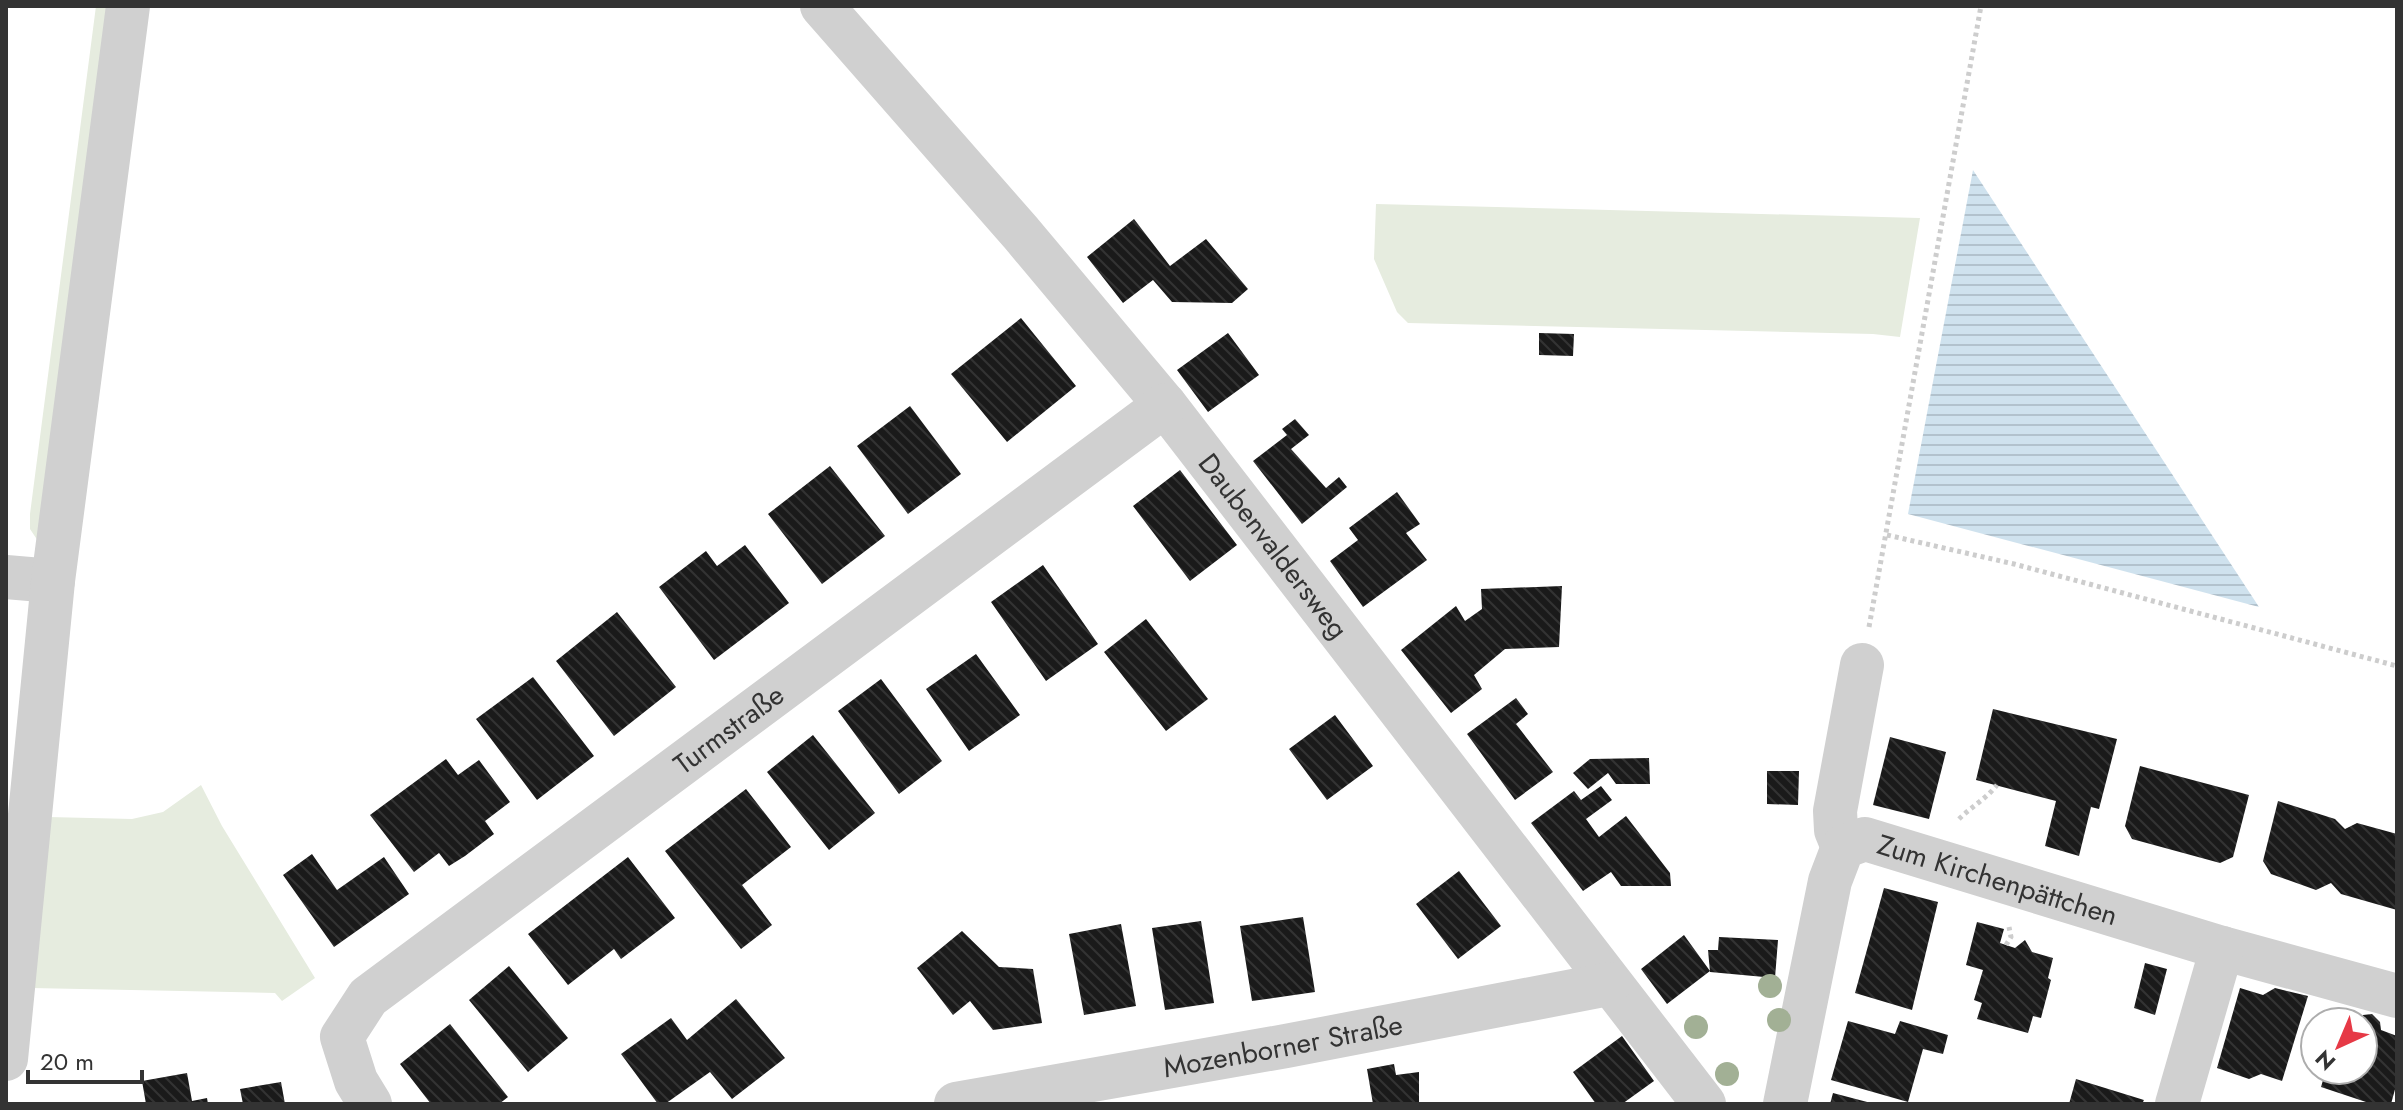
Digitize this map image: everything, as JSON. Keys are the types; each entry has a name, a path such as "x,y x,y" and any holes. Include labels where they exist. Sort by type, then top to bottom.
{"street":[{"path":"6,1059 53,581 128,6"},
{"name":"Daubenvaldersweg","path":"822,6 1021,233 1165,405 1704,1104"},
{"name":"Turmstraße","path":"363,1093 342,1037 368,997 1165,405"},
{"path":"6,577 53,581"},
{"path":"1843,847 1836,830 1835,811 1862,665"},
{"name":"Zum Kirchenpättchen","path":"1785,1104 1830,881 1843,847 1865,839 2222,948 2397,996"},
{"path":"2177,1104 2222,948"},
{"name":"Mozenborner Straße","path":"956,1104 1286,1046 1609,984"}],"path":[{"path":"1862,665 1981,6"},
{"path":"1887,535 2014,564 2397,666"},
{"path":"1959,819 1997,785"},
{"path":"2006,945 2011,937 2010,929"}],"shaded area":[{"path":"96,6 112,6 38,541 30,529 30,514"},
{"path":"1376,204 1920,218 1900,337 1408,323 1397,312 1374,259"},
{"path":"201,785 222,826 315,978 282,1001 275,993 31,988 48,817 132,819 163,812"}],"water":[{"path":"1973,170 2259,607 1908,514"}],"building":[{"path":"1134,219 1170,266 1206,239 1248,289 1232,303 1172,302 1153,280 1123,303 1087,257"},
{"path":"1021,318 1076,386 1007,442 951,374"},
{"path":"1228,333 1259,375 1208,412 1177,370"},
{"path":"1539,333 1574,334 1573,356 1539,355"},
{"path":"910,406 961,474 908,514 857,446"},
{"path":"1295,419 1309,435 1291,449 1326,488 1339,477 1347,487 1302,524 1253,461 1287,435 1282,429"},
{"path":"830,466 885,536 822,584 768,514"},
{"path":"1180,470 1237,545 1190,581 1133,506"},
{"path":"1397,492 1420,524 1406,533 1427,560 1363,607 1330,561 1358,540 1349,528"},
{"path":"745,545 789,603 714,660 659,587 706,551 717,566"},
{"path":"1043,565 1098,644 1046,681 991,602"},
{"path":"1562,586 1559,647 1505,649 1474,675 1482,689 1451,713 1401,650 1456,606 1465,621 1482,609 1481,589"},
{"path":"617,612 676,687 614,736 556,661"},
{"path":"1146,619 1208,699 1166,731 1104,652"},
{"path":"976,654 1020,715 969,751 926,689"},
{"path":"533,677 594,756 537,800 476,719"},
{"path":"881,679 942,761 899,794 838,711"},
{"path":"1516,698 1528,714 1516,724 1553,772 1515,800 1467,734"},
{"path":"1993,709 2117,739 2099,809 2091,807 2079,856 2045,846 2056,801 1976,780"},
{"path":"1335,715 1373,766 1327,800 1289,749"},
{"path":"813,735 875,813 829,850 767,772"},
{"path":"1890,737 1946,752 1929,819 1873,805"},
{"path":"1649,758 1650,784 1616,784 1608,773 1588,789 1573,773 1590,759"},
{"path":"446,759 458,775 479,760 510,802 485,821 494,834 465,856 449,866 439,853 414,872 370,815"},
{"path":"2140,766 2249,795 2233,857 2220,863 2132,839 2125,826"},
{"path":"1767,771 1799,771 1798,805 1767,804"},
{"path":"1601,786 1612,800 1586,819 1599,837 1626,816 1670,873 1671,886 1621,886 1611,872 1583,891 1531,823 1574,791 1581,800"},
{"path":"746,789 791,847 742,885 772,925 741,949 665,851"},
{"path":"2278,801 2335,819 2345,829 2357,823 2397,834 2397,910 2341,894 2331,883 2316,890 2271,874 2263,861"},
{"path":"312,854 337,890 384,857 409,894 334,947 283,875"},
{"path":"628,857 675,918 621,959 614,949 568,985 528,934"},
{"path":"1459,871 1501,926 1458,959 1416,904"},
{"path":"1884,888 1938,902 1912,1010 1855,993"},
{"path":"1303,917 1315,992 1252,1001 1240,926"},
{"path":"1201,921 1214,1003 1165,1010 1152,928"},
{"path":"1977,922 2004,929 2000,943 2015,948 2025,940 2032,952 2053,958 2041,1018 2033,1016 2028,1033 1977,1019 1982,1003 1974,1000 1983,970 1966,965"},
{"path":"1121,924 1136,1006 1084,1015 1069,934"},
{"path":"962,931 999,967 1033,969 1042,1023 993,1030 970,1001 953,1015 917,968"},
{"path":"1684,935 1710,971 1667,1004 1641,969"},
{"path":"1719,937 1778,940 1775,978 1710,972 1708,950 1718,950"},
{"path":"2145,963 2167,969 2155,1015 2134,1008"},
{"path":"509,966 568,1038 528,1072 469,1000"},
{"path":"2240,988 2263,995 2275,988 2308,996 2305,1006 2299,1006 2299,1025 2282,1081 2261,1074 2249,1079 2217,1068"},
{"path":"736,999 785,1058 732,1099 710,1072 665,1104 658,1104 621,1054 671,1018 687,1040"},
{"path":"1848,1021 1895,1034 1900,1021 1948,1035 1943,1054 1923,1049 1908,1102 1831,1080"},
{"path":"2379,1021 2381,1030 2397,1036 2397,1082 2391,1104 2372,1104 2321,1087 2379,1086"},
{"path":"450,1024 508,1097 499,1104 431,1104 400,1064"},
{"path":"1622,1036 1654,1081 1622,1104 1596,1104 1573,1072"},
{"path":"1394,1064 1396,1075 1419,1072 1419,1104 1373,1104 1367,1069"},
{"path":"187,1073 192,1101 207,1098 208,1104 146,1104 142,1081"},
{"path":"2076,1079 2144,1100 2142,1104 2069,1104"},
{"path":"281,1082 285,1104 243,1104 240,1089"},
{"path":"1833,1093 1871,1103 1830,1104"}]}
